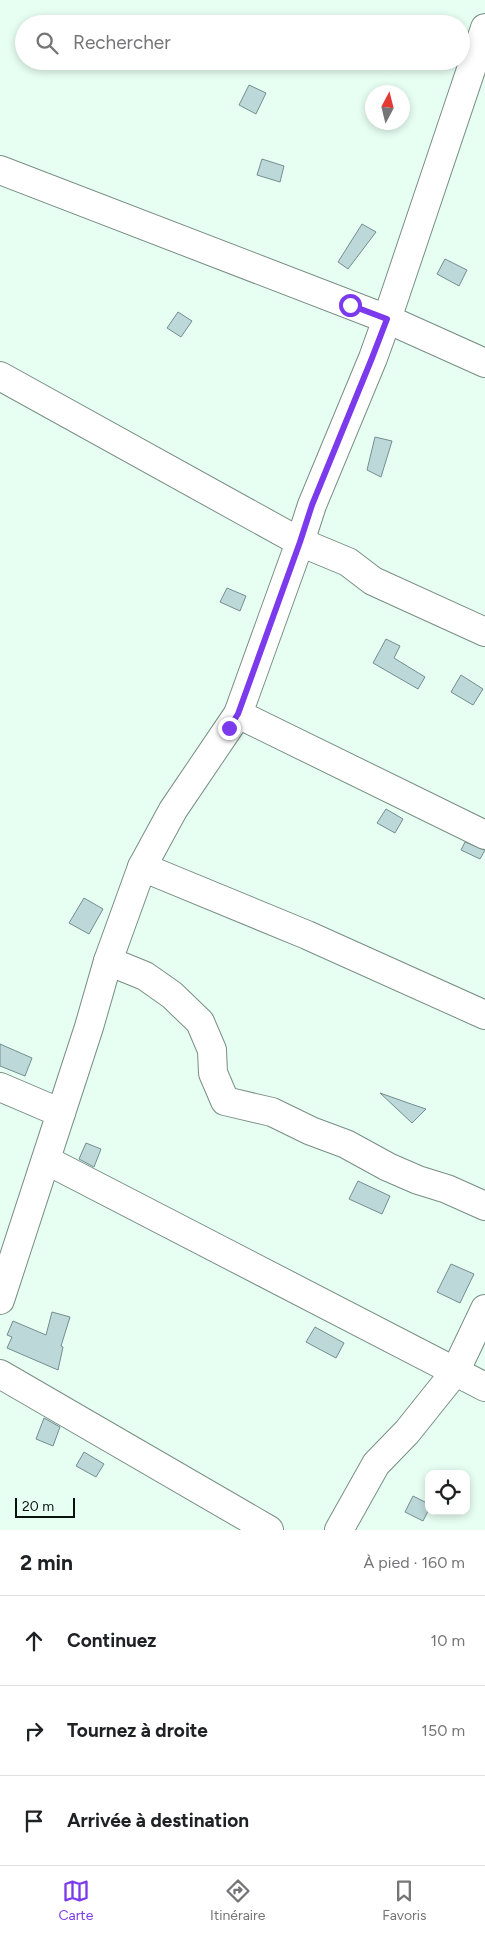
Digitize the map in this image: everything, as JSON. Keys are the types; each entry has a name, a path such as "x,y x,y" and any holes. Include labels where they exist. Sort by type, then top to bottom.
{"street":[{"path":"0,1300 89,1027 108,961 142,867 173,810 238,714 312,505 387,319 484,34"},
{"path":"0,170 387,319 485,363"},
{"path":"0,376 300,542 348,562 373,581 485,632"},
{"path":"238,714 485,835"},
{"path":"142,867 307,935 485,1015"},
{"path":"108,961 145,976 172,996 200,1022 212,1050 213,1073 225,1102 272,1112 311,1131 346,1144 411,1177 447,1189 485,1206"},
{"path":"0,1087 61,1113"},
{"path":"46,1160 485,1387"},
{"path":"338,1530 376,1464 407,1432 455,1372 485,1310"},
{"path":"0,1374 269,1530"}],"building":[{"path":"249,85 266,93 256,114 239,105"},
{"path":"262,159 284,166 280,182 257,175"},
{"path":"362,224 376,232 348,269 338,262"},
{"path":"445,259 467,270 459,286 437,274"},
{"path":"178,312 192,321 181,337 167,328"},
{"path":"375,437 392,441 381,477 367,470"},
{"path":"227,588 246,596 240,611 220,602"},
{"path":"386,639 400,646 394,658 425,677 418,689 373,663"},
{"path":"461,675 483,689 473,705 451,692"},
{"path":"386,809 403,819 395,833 377,823"},
{"path":"465,842 485,850 480,859 461,850"},
{"path":"84,898 103,909 89,934 69,923"},
{"path":"0,1044 32,1058 25,1076 0,1066"},
{"path":"380,1093 414,1105 426,1109 412,1123"},
{"path":"86,1143 101,1149 94,1167 79,1159"},
{"path":"358,1181 390,1196 382,1214 349,1199"},
{"path":"451,1264 474,1274 460,1303 437,1292"},
{"path":"52,1312 70,1317 61,1346 63,1347 58,1370 7,1348 12,1337 7,1335 13,1321 46,1335"},
{"path":"315,1327 344,1343 336,1358 306,1342"},
{"path":"44,1418 60,1427 53,1446 36,1439"},
{"path":"84,1452 104,1464 96,1477 76,1466"},
{"path":"413,1496 425,1502 426,1515 423,1521 405,1512"}],"route":[{"path":"229,728 238,714 312,505 387,319 350,305"}]}
